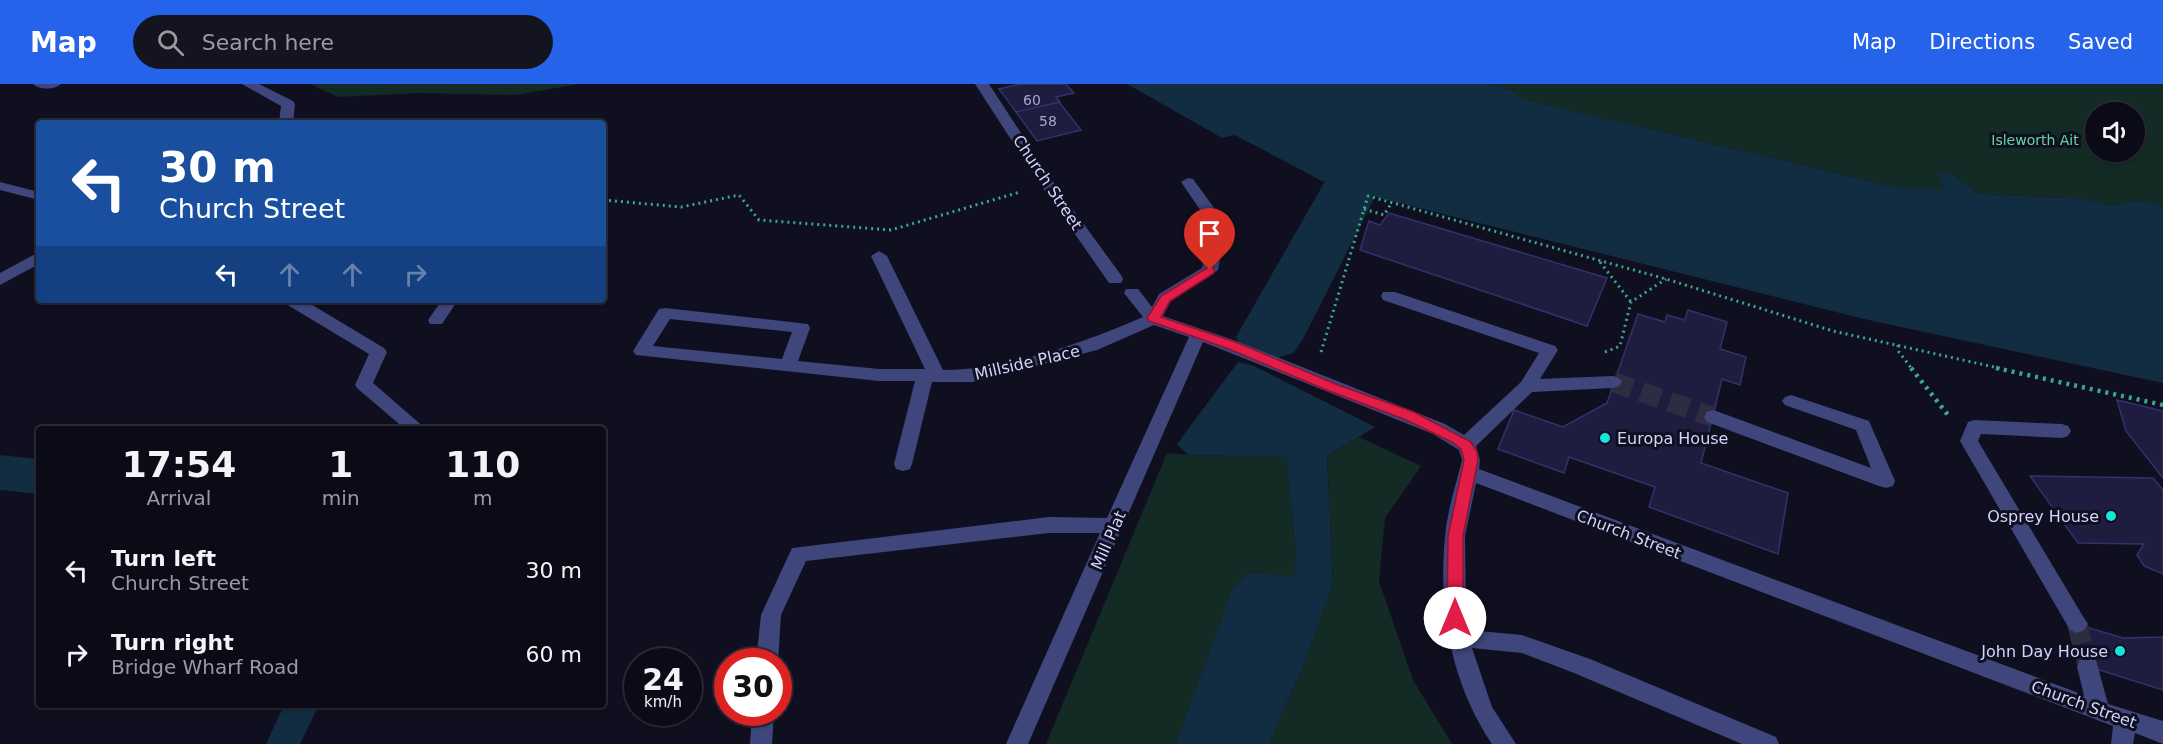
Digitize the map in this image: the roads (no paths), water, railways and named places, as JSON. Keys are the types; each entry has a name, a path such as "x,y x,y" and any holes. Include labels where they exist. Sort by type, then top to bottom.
{"street":[{"path":"40,84 54,84"},
{"path":"249,84 288,104 286,120"},
{"name":"Church Street","path":"982,84 1047,184 1115,279"},
{"path":"1153,318 1165,298 1210,270 1218,224 1188,182"},
{"path":"0,186 36,195"},
{"path":"879,256 931,376 903,464"},
{"path":"0,280 36,259"},
{"path":"1132,293 1153,318 1233,346 1333,388 1409,416 1457,438 1466,445 1470,452 1469,473 1455,536 1455,618 1465,663 1484,712 1505,744"},
{"path":"1389,296 1550,350 1527,386 1466,445"},
{"path":"297,303 378,352 364,385 413,426"},
{"path":"436,320 448,303"},
{"name":"Millside Place","path":"788,366 802,328 665,313 642,351 788,366 879,375 973,376 1091,346 1153,318"},
{"name":"Mill Plat","path":"1017,744 1115,526 1152,434 1198,335"},
{"path":"1527,386 1613,382"},
{"path":"1713,417 1886,481 1863,426 1791,401"},
{"path":"2062,431 1974,427 1969,441 2077,624"},
{"name":"Church Street","path":"1469,473 2099,711 2162,732"},
{"path":"768,648 771,615 799,554 1049,525 1115,526"},
{"path":"1459,638 1522,644 1582,666 1768,744"},
{"path":"2088,667 2099,711"},
{"path":"2122,744 2124,719"},
{"path":"760,744 762,726"}],"water":[{"path":"1127,84 1490,84 1511,90 1523,99 1904,189 1944,189 1939,174 1950,172 1978,194 2088,199 2111,206 2134,200 2163,205 2163,383 1864,319 1375,197 1322,181 1235,135 1222,138"},
{"path":"1238,362 1254,366 1375,427 1327,456 1333,583 1308,654 1269,744 1176,744 1233,588 1248,573 1294,576 1296,554 1286,457 1188,455 1177,444"},
{"path":"0,455 36,459 36,494 0,490"},
{"path":"283,708 318,708 300,744 266,744"}],"waterway":[{"path":"1270,337 1349,189 1397,122"}],"tunnel":[{"path":"1613,382 1713,417"},
{"path":"2077,624 2088,667"}],"place":[{"name":"Europa House","path":"1605,438"},
{"name":"Osprey House","path":"2111,516"},
{"name":"John Day House","path":"2120,651"}],"park label":[{"name":"Isleworth Ait","path":"2035,140"}]}
